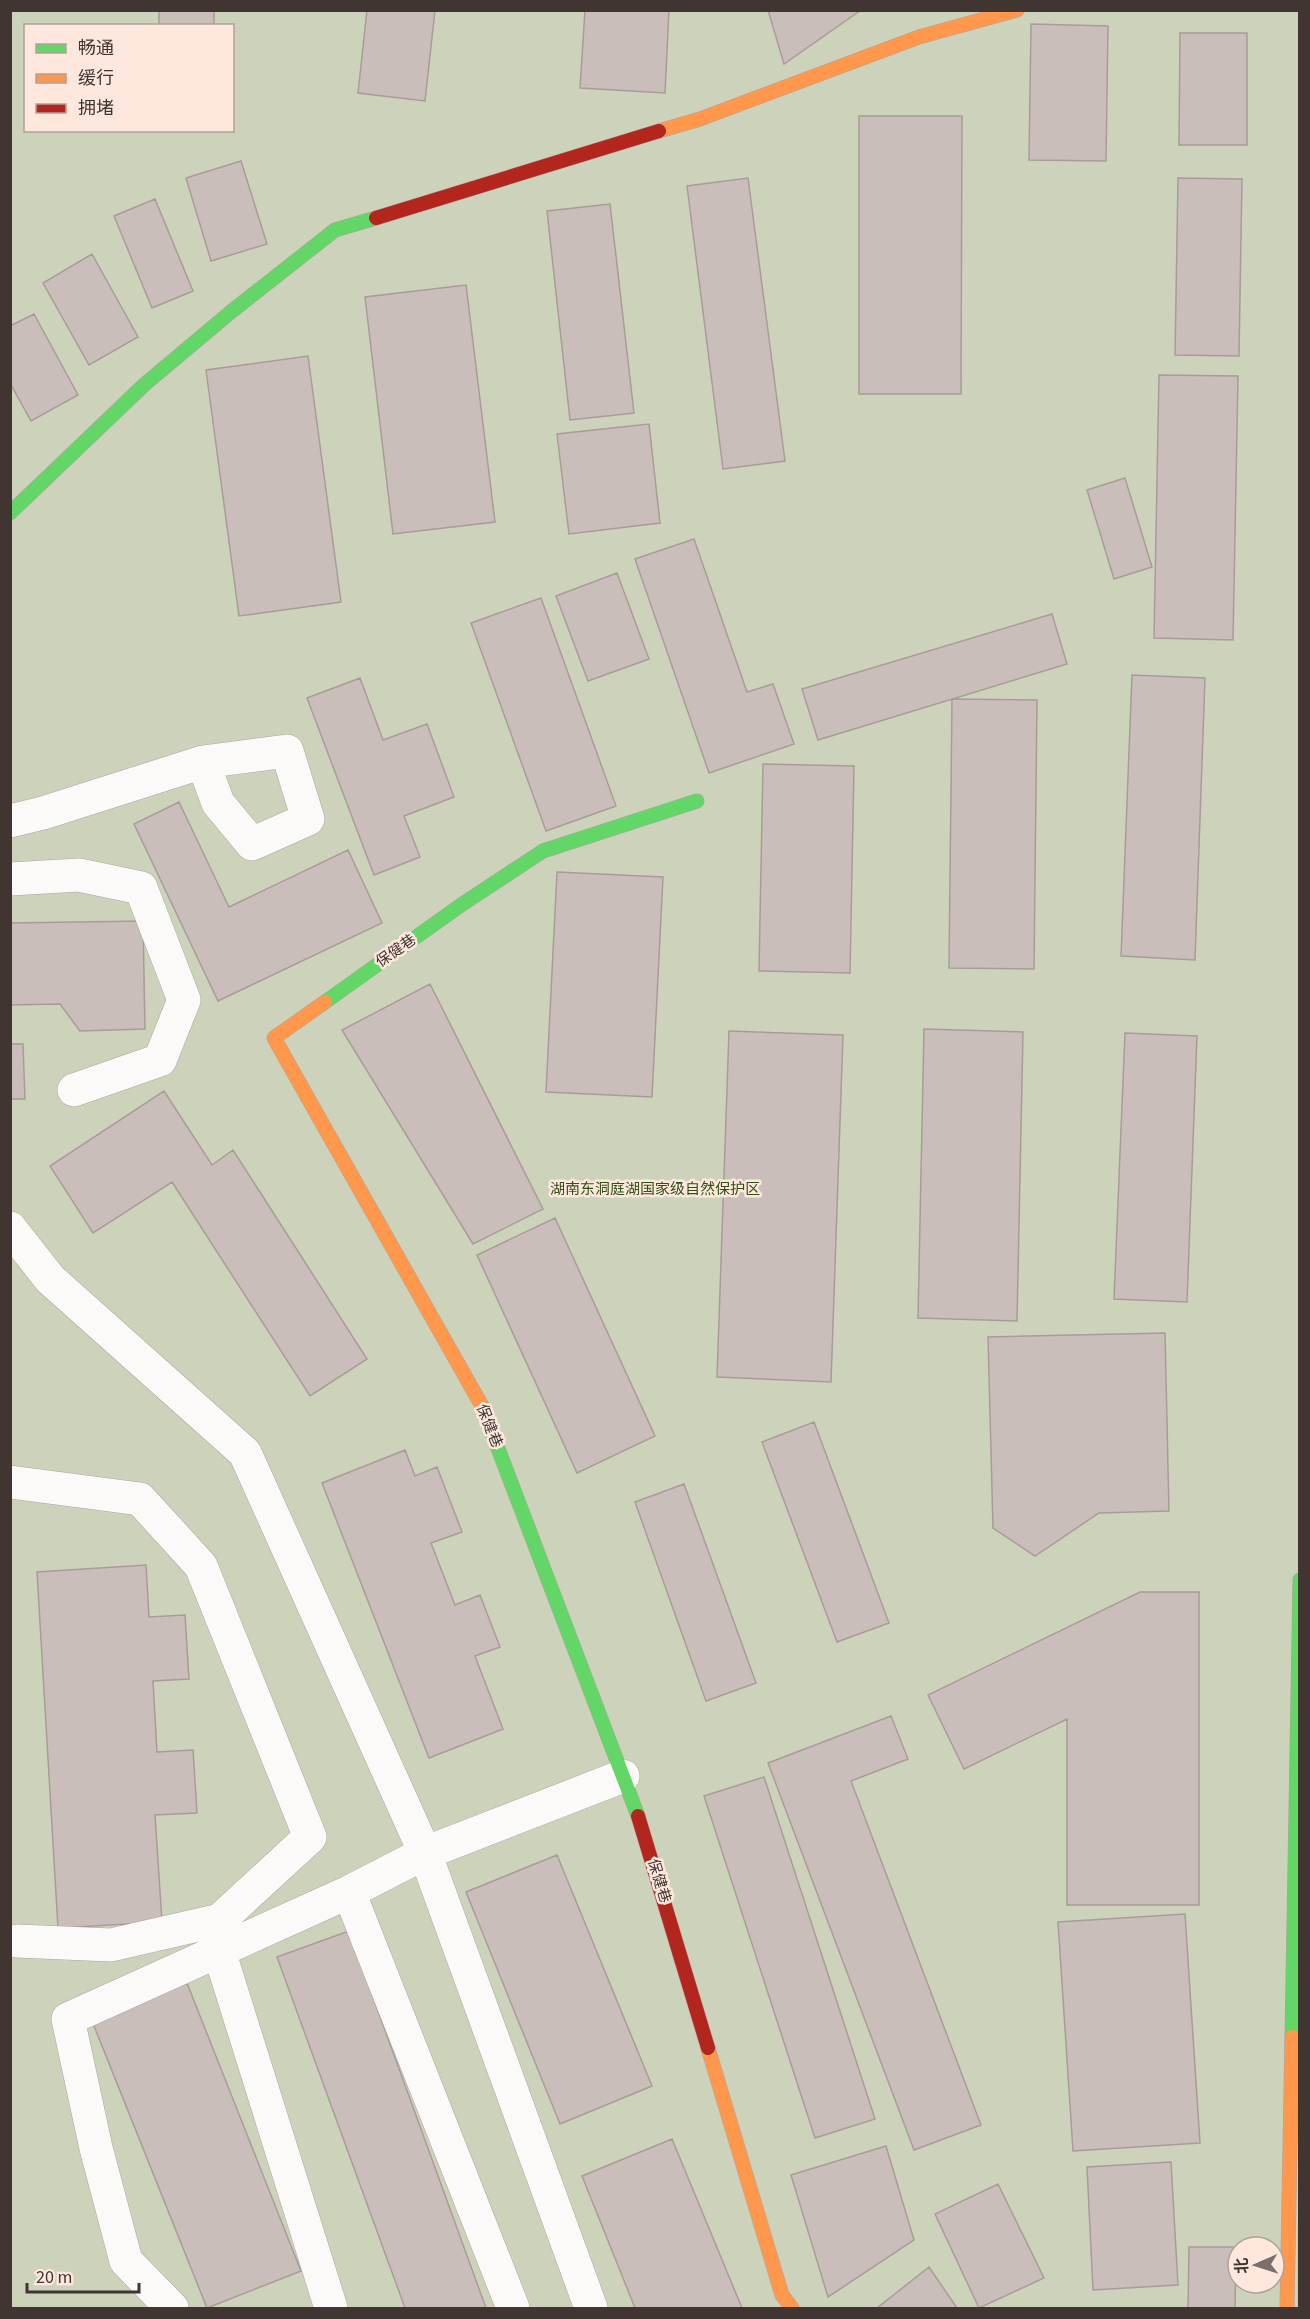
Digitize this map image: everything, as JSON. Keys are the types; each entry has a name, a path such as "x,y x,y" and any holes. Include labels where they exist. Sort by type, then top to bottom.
{"street":[{"path":"10,513 145,384 232,311 335,230 700,119 919,37 1017,10"},
{"path":"10,821 43,813 203,762"},
{"name":"保健巷","path":"697,801 543,851 461,905 274,1038 482,1406 644,1828 782,2295 792,2308"},
{"path":"10,879 79,875 141,888 184,1000 160,1060 74,1090"},
{"path":"10,1228 50,1279 246,1453 425,1853 591,2308"},
{"path":"10,1482 140,1499 201,1566 310,1837 220,1920 111,1945 17,1941"},
{"path":"1287,2308 1299,1580"},
{"path":"172,2308 126,2261 96,2148 68,2019 349,1892 425,1853 623,1776"},
{"path":"349,1892 513,2308"},
{"path":"219,1951 332,2308"}],"green space":[{"name":"湖南东洞庭湖国家级自然保护区","path":"11,11 1299,11 1299,2308 11,2308"}],"building":[{"path":"159,10 214,10 214,24 159,24"},
{"path":"367,10 435,10 425,101 358,93"},
{"path":"585,10 669,10 665,93 580,88"},
{"path":"768,10 861,10 784,64"},
{"path":"1031,24 1108,26 1106,161 1029,160"},
{"path":"1180,33 1247,33 1247,145 1179,145"},
{"path":"859,116 962,116 961,394 859,394"},
{"path":"241,161 267,244 211,261 186,178"},
{"path":"748,178 785,461 723,469 687,186"},
{"path":"1178,178 1242,179 1239,356 1175,355"},
{"path":"155,199 193,291 152,308 114,216"},
{"path":"610,204 634,413 570,420 547,211"},
{"path":"92,254 138,337 89,365 43,283"},
{"path":"466,285 495,522 393,534 365,297"},
{"path":"34,314 78,395 31,421 10,383 10,326"},
{"path":"308,356 341,602 239,616 206,370"},
{"path":"1159,375 1238,376 1233,640 1154,638"},
{"path":"649,424 660,523 569,534 557,434"},
{"path":"1125,478 1152,567 1114,579 1087,490"},
{"path":"694,539 747,692 773,684 794,744 709,773 635,559"},
{"path":"617,573 649,659 588,681 556,596"},
{"path":"541,598 616,806 546,831 471,623"},
{"path":"1052,614 1067,664 818,740 802,689"},
{"path":"1132,675 1205,678 1195,960 1121,956"},
{"path":"360,678 383,740 427,724 454,797 404,816 420,857 374,875 307,698"},
{"path":"952,699 1037,700 1034,969 949,968"},
{"path":"763,764 854,766 850,973 759,971"},
{"path":"179,802 229,907 348,850 382,923 218,1001 134,824"},
{"path":"557,872 663,877 652,1097 546,1092"},
{"path":"143,921 145,1029 80,1031 60,1004 10,1005 10,923"},
{"path":"430,984 543,1209 473,1244 342,1030"},
{"path":"924,1029 1023,1032 1017,1321 918,1318"},
{"path":"729,1031 843,1035 831,1382 717,1377"},
{"path":"1125,1033 1197,1036 1187,1302 1114,1299"},
{"path":"10,1044 23,1044 25,1099 10,1099"},
{"path":"164,1091 212,1165 233,1150 367,1359 310,1396 172,1182 93,1233 50,1166"},
{"path":"555,1218 655,1436 577,1473 477,1255"},
{"path":"1165,1333 1169,1511 1099,1513 1035,1556 993,1528 988,1337"},
{"path":"814,1422 889,1623 837,1642 762,1442"},
{"path":"405,1450 415,1476 437,1467 462,1532 431,1543 455,1605 480,1595 500,1647 475,1656 503,1729 429,1758 322,1483"},
{"path":"684,1484 756,1683 706,1701 635,1502"},
{"path":"146,1565 149,1617 185,1615 189,1679 153,1681 157,1752 193,1750 197,1813 155,1815 162,1922 58,1928 37,1572"},
{"path":"1140,1592 1199,1592 1199,1905 1067,1905 1067,1719 964,1769 928,1695"},
{"path":"891,1716 908,1759 851,1781 981,2125 914,2150 768,1763"},
{"path":"764,1777 875,2119 815,2138 704,1796"},
{"path":"557,1855 652,2086 560,2124 466,1892"},
{"path":"1185,1914 1200,2143 1073,2151 1058,1922"},
{"path":"349,1931 486,2308 405,2308 277,1957"},
{"path":"187,1983 301,2271 207,2308 92,2021"},
{"path":"672,2139 742,2308 635,2308 582,2176"},
{"path":"886,2146 914,2240 828,2297 791,2175"},
{"path":"1171,2162 1178,2285 1093,2290 1087,2167"},
{"path":"998,2184 1044,2278 979,2308 935,2214"},
{"path":"1189,2247 1226,2247 1226,2295 1235,2295 1235,2308 1188,2308"},
{"path":"929,2267 957,2308 877,2308"}],"traffic: fast":[{"path":"10,513 145,384 232,311 335,230 376,218"},
{"path":"325,1002 461,905 543,851 697,801"},
{"path":"491,1430 638,1816"},
{"path":"1292,2037 1300,1580"}],"traffic: slow":[{"path":"659,131 700,119 919,37 1017,10"},
{"path":"325,1002 274,1038 482,1406 491,1430"},
{"path":"1287,2308 1292,2037"},
{"path":"708,2048 782,2295 792,2308"}],"traffic: jam":[{"path":"376,218 659,131"},
{"path":"638,1816 708,2048"}]}
